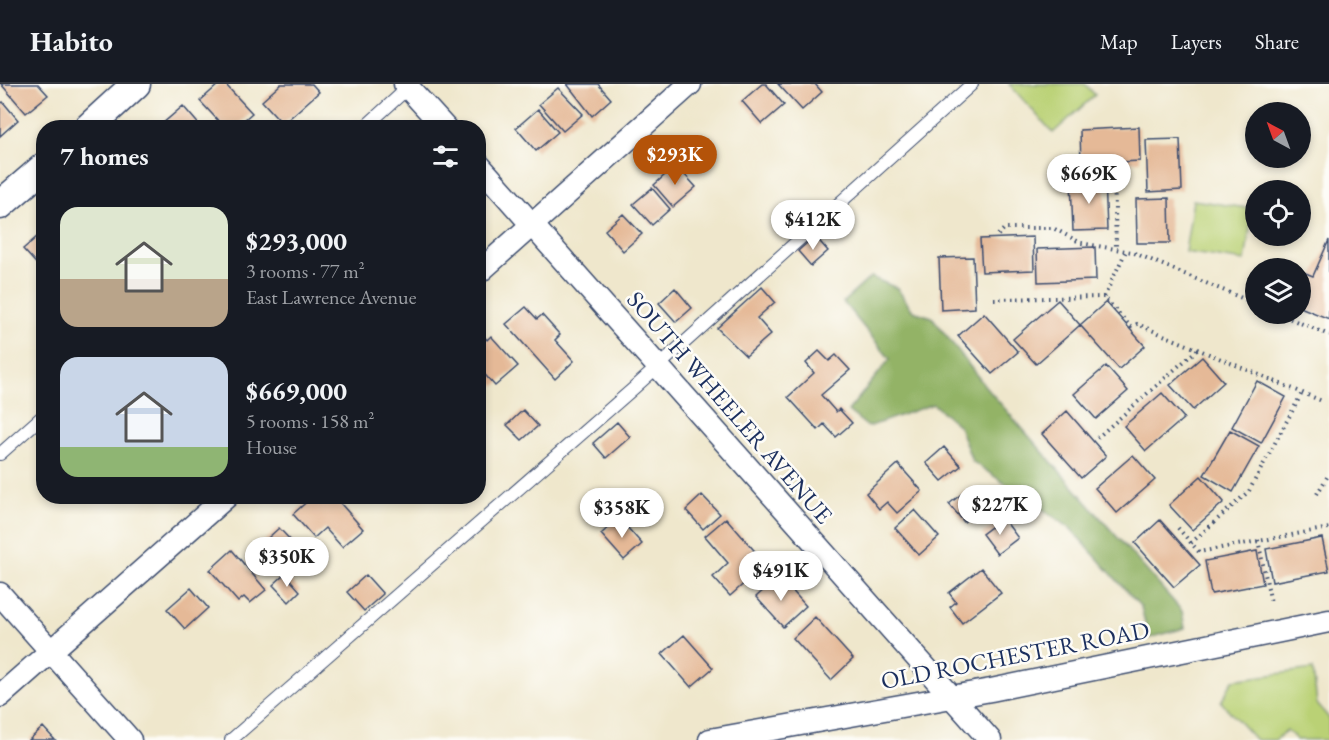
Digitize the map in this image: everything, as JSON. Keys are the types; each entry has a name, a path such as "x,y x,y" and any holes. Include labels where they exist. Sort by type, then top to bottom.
{"street":[{"path":"97,120 136,84"},
{"path":"486,266 690,84"},
{"path":"408,85 438,120"},
{"name":"SOUTH WHEELER AVENUE","path":"486,172 534,223 656,365 949,696 981,737"},
{"path":"0,205 36,174"},
{"path":"0,696 218,504"},
{"path":"0,594 130,740"},
{"name":"OLD ROCHESTER ROAD","path":"710,740 991,690 1329,621"}],"lane":[{"path":"231,740 634,388 656,365 972,84"},
{"path":"372,120 408,85"},
{"path":"0,454 36,422"}],"path":[{"path":"1114,172 1116,248"},
{"path":"998,235 1005,228 1053,228 1081,243 1126,251 1245,300"},
{"path":"1104,297 1126,251"},
{"path":"994,299 1104,297 1131,327 1137,324 1322,401"},
{"path":"1303,324 1329,335"},
{"path":"1097,438 1198,349"},
{"path":"1191,543 1249,491 1302,393"},
{"path":"1317,494 1329,477"},
{"path":"1178,528 1199,552 1329,528"},
{"path":"1258,540 1271,603"}],"green space":[{"path":"1009,84 1085,84 1095,95 1053,133"},
{"path":"1193,200 1245,208 1245,246 1247,246 1245,261 1185,252"},
{"path":"871,277 897,288 913,311 932,317 985,386 1182,611 1185,628 1149,638 1141,607 1070,528 972,461 959,426 933,404 868,427 848,411 890,359 843,302"},
{"path":"1313,669 1317,704 1329,718 1329,740 1297,740 1287,730 1275,740 1256,740 1221,702 1233,680"}],"building":[{"path":"1,84 38,84 48,95 26,113"},
{"path":"219,84 225,84 252,113 244,120 218,120 200,101"},
{"path":"281,84 312,84 319,92 288,120 279,120 262,101"},
{"path":"567,84 598,84 611,99 592,116"},
{"path":"762,84 766,84 784,105 762,124 742,101"},
{"path":"778,84 815,84 822,92 802,110"},
{"path":"558,88 583,114 563,131 539,104"},
{"path":"3,102 18,120 0,136 0,104"},
{"path":"183,106 195,120 167,120"},
{"path":"538,109 558,132 536,151 516,128"},
{"path":"1139,127 1140,161 1081,164 1080,130"},
{"path":"1180,139 1182,190 1148,192 1146,140"},
{"path":"676,165 696,187 673,207 654,185"},
{"path":"1105,178 1107,230 1073,231 1071,180"},
{"path":"652,188 670,209 652,225 633,204"},
{"path":"1169,198 1170,243 1137,243 1136,199"},
{"path":"623,214 642,234 623,251 605,230"},
{"path":"815,236 828,251 811,266 798,251"},
{"path":"1033,237 1034,270 982,272 980,239"},
{"path":"36,238 36,263 23,249"},
{"path":"1329,240 1329,319 1311,312 1311,275 1313,276"},
{"path":"1095,247 1096,280 1038,282 1037,249"},
{"path":"973,257 975,308 941,310 939,258"},
{"path":"762,287 775,302 757,318 771,334 746,356 717,328"},
{"path":"675,288 692,308 676,322 659,303"},
{"path":"1058,300 1080,325 1036,364 1013,339"},
{"path":"1106,302 1145,346 1119,369 1080,325"},
{"path":"526,307 537,319 542,315 560,335 555,340 574,361 555,379 506,324"},
{"path":"984,313 1018,352 992,374 958,336"},
{"path":"491,336 518,366 495,386 486,376 486,339"},
{"path":"819,351 829,361 836,355 850,370 821,395 836,412 839,409 852,423 836,437 824,424 818,430 788,397 814,373 806,363"},
{"path":"1202,357 1224,382 1193,410 1170,385"},
{"path":"1106,366 1128,391 1096,419 1074,394"},
{"path":"1257,381 1286,397 1261,443 1232,427"},
{"path":"1162,393 1184,418 1146,451 1124,426"},
{"path":"523,410 538,426 522,440 507,425"},
{"path":"1067,411 1106,456 1081,478 1042,434"},
{"path":"617,422 630,437 606,458 593,443"},
{"path":"1230,430 1259,446 1233,492 1204,475"},
{"path":"944,447 961,466 942,481 926,463"},
{"path":"1133,455 1155,480 1117,513 1095,488"},
{"path":"898,464 922,491 897,513 887,502 879,509 866,493"},
{"path":"1201,476 1224,502 1192,530 1169,505"},
{"path":"964,492 979,509 964,522 949,504"},
{"path":"702,495 720,514 703,529 686,510"},
{"path":"304,504 341,504 363,529 342,547 325,528 314,538 293,514"},
{"path":"915,510 939,537 919,555 895,528"},
{"path":"619,518 642,544 624,560 601,534"},
{"path":"726,518 766,564 730,596 713,577 728,563 705,536"},
{"path":"1003,518 1018,538 997,554 982,534"},
{"path":"1160,520 1200,565 1174,587 1135,543"},
{"path":"279,528 295,545 275,564 259,546"},
{"path":"1322,538 1329,571 1272,582 1266,549"},
{"path":"232,550 266,590 250,603 244,597 238,602 210,570"},
{"path":"1257,551 1263,584 1211,594 1205,561"},
{"path":"981,568 1001,593 962,623 950,607 956,602 949,593"},
{"path":"285,574 300,591 289,602 273,585"},
{"path":"366,575 383,594 364,611 347,592"},
{"path":"779,576 806,606 783,627 756,597"},
{"path":"191,588 208,608 185,629 167,609"},
{"path":"815,617 853,659 831,680 793,638"},
{"path":"684,635 713,668 691,687 662,654"},
{"path":"43,727 55,740 29,740"}]}
